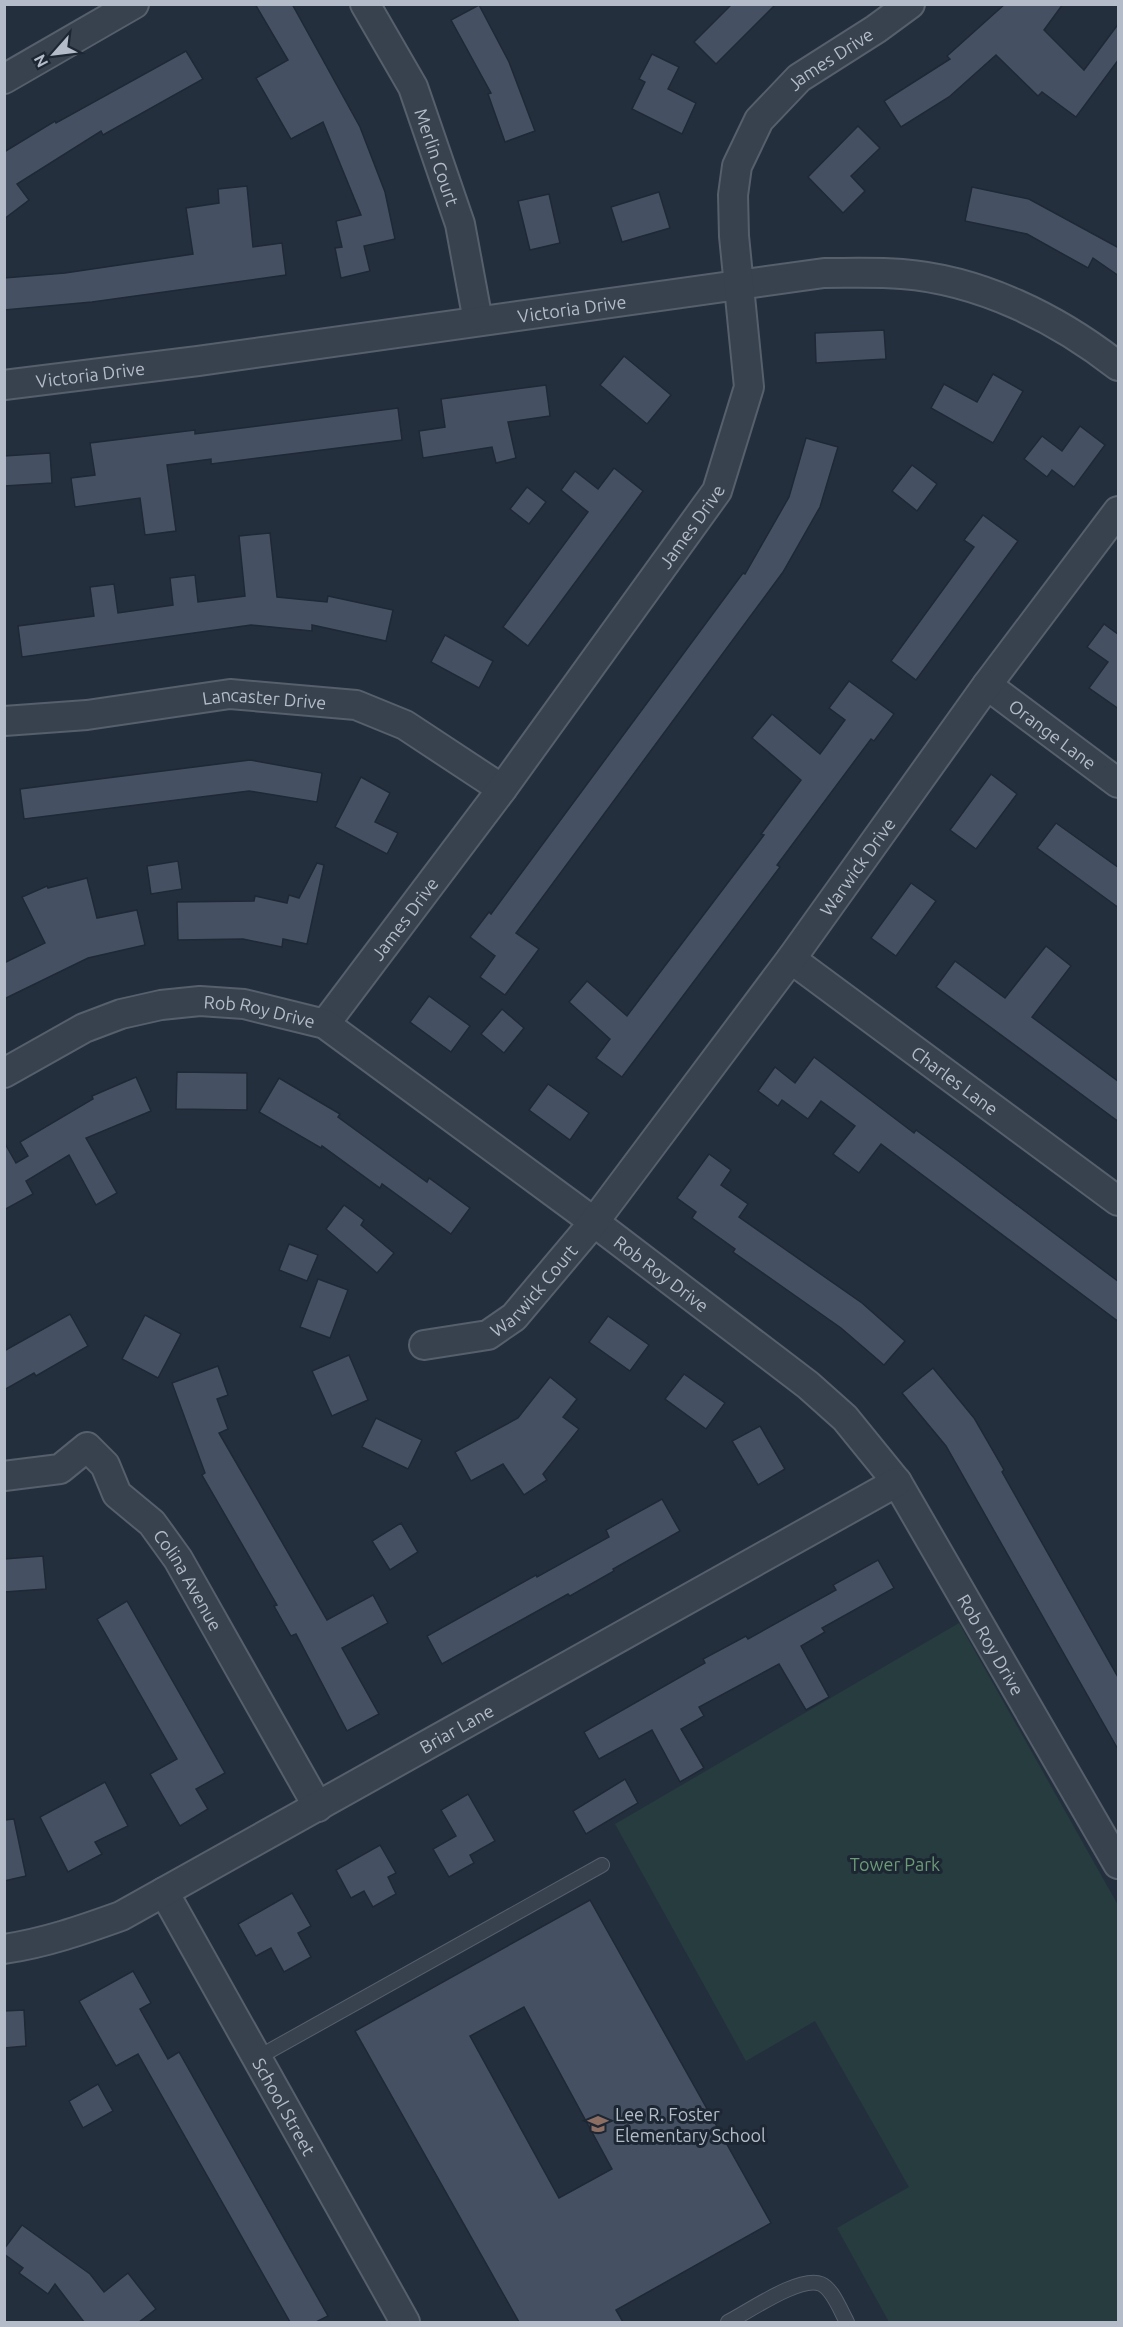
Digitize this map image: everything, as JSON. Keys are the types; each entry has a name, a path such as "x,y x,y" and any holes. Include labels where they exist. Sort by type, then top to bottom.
{"street":[{"path":"4,79 134,4"},
{"name":"Merlin Court","path":"365,4 413,87 460,225 477,321"},
{"name":"James Drive","path":"325,1024 502,789 717,491 749,387 734,236 733,195 737,166 759,120 799,78 876,29 910,4"},
{"name":"Victoria Drive","path":"4,385 209,359 739,284 836,273 903,274 967,284 1022,308 1087,341 1119,366"},
{"name":"Warwick Drive","path":"594,1222 791,959 987,685 1119,511"},
{"name":"Orange Lane","path":"987,685 1119,783"},
{"name":"Lancaster Drive","path":"4,721 87,715 230,694 356,705 405,725 502,789"},
{"name":"Charles Lane","path":"791,959 1119,1201"},
{"name":"Rob Roy Drive","path":"4,1073 84,1028 121,1014 161,1005 200,1001 244,1004 325,1024 594,1222 808,1385 845,1418 897,1482 1119,1864"},
{"name":"Warwick Court","path":"424,1345 488,1335 514,1317 594,1222"},
{"name":"Colina Avenue","path":"4,1476 60,1469 87,1447 105,1465 117,1494 152,1523 178,1558 318,1807"},
{"name":"Briar Lane","path":"4,1948 31,1945 121,1916 897,1482"},
{"name":"School Street","path":"164,1892 405,2322"}],"lane":[{"path":"257,2058 602,1865"},
{"path":"728,2322 794,2286 812,2282 822,2284 828,2289 847,2322"}],"green space":[{"name":"Tower Park","path":"959,1623 1118,1905 1118,2322 889,2322 837,2228 909,2187 815,2021 746,2061 615,1824"}],"building":[{"path":"255,4 292,4 360,127 385,192 395,239 364,246 370,271 341,278 335,248 342,247 336,221 361,215 323,122 291,139 256,78 288,60"},
{"path":"732,4 776,4 716,64 694,42"},
{"path":"1005,4 1063,4 1044,30 1084,70 1119,23 1119,59 1076,117 1042,92 1038,96 996,55 949,97 901,127 884,101 950,59 947,56"},
{"path":"479,5 509,62 535,131 505,142 488,94 491,93 451,20"},
{"path":"186,51 203,79 103,135 101,131 17,184 29,200 4,219 4,152 55,121 56,123"},
{"path":"652,54 679,67 668,89 696,103 682,134 632,109 645,82 639,79"},
{"path":"858,126 880,148 851,176 865,191 843,213 808,177"},
{"path":"247,186 253,247 282,243 286,275 92,302 4,310 4,278 65,273 193,254 186,208 219,203 218,189"},
{"path":"972,187 1029,199 1119,248 1119,276 1093,258 1088,268 1027,234 965,221"},
{"path":"659,192 670,228 622,242 611,207"},
{"path":"549,194 560,243 530,250 518,201"},
{"path":"884,330 886,359 816,363 815,333"},
{"path":"624,356 671,395 647,424 600,385"},
{"path":"993,374 1023,391 993,443 931,408 944,384 977,402"},
{"path":"546,385 550,416 508,422 516,458 496,463 492,447 423,458 419,431 445,427 441,399"},
{"path":"398,408 402,440 211,464 211,459 167,465 176,531 145,535 140,498 75,507 71,478 95,475 90,443 195,430 195,434"},
{"path":"1080,426 1105,445 1074,487 1052,470 1047,477 1024,459 1042,436 1062,451"},
{"path":"806,438 838,447 820,507 783,572 516,933 539,949 505,995 480,977 495,956 470,937 489,912 491,914 743,573 745,574 789,497"},
{"path":"50,453 52,483 4,486 4,456"},
{"path":"912,465 937,484 917,511 892,491"},
{"path":"614,468 643,491 528,646 503,627 588,512 561,490 575,471 598,489"},
{"path":"527,487 546,502 529,524 510,509"},
{"path":"983,515 1018,541 916,680 891,661 974,547 964,540"},
{"path":"270,533 277,597 327,602 328,596 393,610 386,641 312,625 312,631 251,625 22,657 18,626 94,616 90,587 114,584 118,613 173,605 170,578 195,575 198,602 245,596 239,536"},
{"path":"1104,624 1119,635 1119,709 1089,688 1108,662 1087,647"},
{"path":"445,635 493,661 479,688 431,662"},
{"path":"849,681 894,714 874,741 871,739 777,865 780,867 622,1077 596,1058 610,1039 569,1002 587,981 627,1016 764,835 761,834 801,780 752,738 772,714 820,754 845,720 829,708"},
{"path":"250,760 322,773 317,802 249,791 24,819 20,789"},
{"path":"991,774 1017,794 976,849 950,830"},
{"path":"361,777 390,793 375,822 398,833 387,854 335,827"},
{"path":"1056,823 1119,868 1119,908 1037,848"},
{"path":"178,861 182,889 151,894 147,866"},
{"path":"317,863 324,865 307,944 283,939 282,947 243,939 178,940 177,902 254,901 255,896 287,903 289,895 299,898"},
{"path":"87,878 97,918 137,910 145,945 88,958 4,999 4,963 45,943 22,897 47,886 48,888"},
{"path":"911,883 936,901 896,956 871,938"},
{"path":"1046,946 1071,966 1032,1017 1119,1082 1119,1122 936,987 955,961 1005,998"},
{"path":"429,996 470,1026 451,1052 410,1022"},
{"path":"502,1009 524,1028 504,1053 481,1034"},
{"path":"814,1057 914,1133 916,1130 957,1160 1119,1282 1119,1322 881,1144 859,1173 833,1154 855,1126 821,1101 808,1119 782,1100 778,1106 758,1091 775,1067 795,1083"},
{"path":"177,1072 247,1073 247,1110 176,1109"},
{"path":"136,1077 151,1111 86,1138 117,1193 96,1205 69,1155 26,1181 33,1194 4,1210 4,1142 16,1163 28,1156 20,1142 93,1099 92,1096"},
{"path":"279,1078 340,1114 338,1117 427,1182 429,1178 470,1208 451,1234 382,1184 380,1188 322,1146 321,1148 259,1112"},
{"path":"548,1084 589,1113 570,1140 529,1110"},
{"path":"709,1154 731,1170 721,1185 748,1204 739,1217 862,1303 905,1341 884,1365 841,1328 733,1252 735,1249 692,1218 696,1212 677,1198"},
{"path":"344,1205 364,1220 361,1225 394,1253 377,1273 326,1229"},
{"path":"289,1244 318,1255 307,1281 279,1270"},
{"path":"318,1279 348,1290 330,1338 300,1327"},
{"path":"70,1314 88,1346 36,1376 34,1373 4,1390 4,1351"},
{"path":"145,1315 181,1334 158,1378 122,1359"},
{"path":"608,1316 649,1345 630,1371 589,1342"},
{"path":"349,1355 368,1400 332,1416 312,1371"},
{"path":"218,1366 228,1395 217,1399 228,1429 219,1433 327,1620 373,1595 388,1623 342,1648 379,1714 347,1731 296,1634 291,1636 274,1606 277,1605 202,1475 205,1473 172,1383"},
{"path":"933,1368 974,1418 1119,1679 1119,1751 946,1446 902,1393"},
{"path":"684,1374 725,1403 706,1429 665,1399"},
{"path":"550,1377 577,1399 563,1417 579,1429 543,1474 547,1480 524,1495 503,1464 471,1481 455,1452 518,1418"},
{"path":"376,1418 422,1440 408,1469 362,1447"},
{"path":"760,1426 785,1469 758,1485 732,1441"},
{"path":"662,1499 680,1531 570,1596 568,1594 442,1664 427,1636 609,1537 606,1530"},
{"path":"401,1523 418,1552 390,1570 372,1541"},
{"path":"43,1556 46,1589 4,1592 4,1559"},
{"path":"878,1560 894,1588 822,1628 825,1632 801,1646 829,1697 806,1710 779,1664 699,1707 704,1716 681,1729 704,1768 680,1782 652,1730 599,1759 584,1732 705,1663 703,1659 746,1636 748,1639 836,1590 833,1585"},
{"path":"127,1601 225,1773 196,1789 208,1809 180,1826 150,1774 177,1759 97,1619"},
{"path":"625,1779 638,1803 586,1834 573,1811"},
{"path":"105,1782 128,1826 95,1842 102,1854 68,1872 40,1817"},
{"path":"468,1794 495,1841 470,1855 474,1863 449,1877 433,1849 456,1836 441,1810"},
{"path":"14,1819 26,1876 4,1881 4,1820"},
{"path":"380,1845 396,1873 388,1877 396,1894 373,1907 364,1891 351,1898 336,1870"},
{"path":"292,1893 311,1926 298,1933 311,1957 284,1972 271,1948 256,1956 238,1924"},
{"path":"590,1900 771,2223 616,2310 623,2322 519,2322 355,2031","holes":["524,2007 612,2169 559,2198 470,2036"]},
{"path":"133,1971 151,2003 140,2009 168,2059 179,2052 328,2316 316,2322 290,2322 138,2054 116,2066 79,2001"},
{"path":"24,2010 26,2046 4,2048 4,2011"},
{"path":"98,2084 113,2111 83,2128 69,2101"},
{"path":"22,2225 90,2274 104,2292 128,2273 156,2309 139,2322 84,2322 55,2284 48,2294 19,2273 23,2268 4,2254 4,2249"}],"place":[{"name":"Lee R. Foster Elementary School","path":"598,2124"}]}
